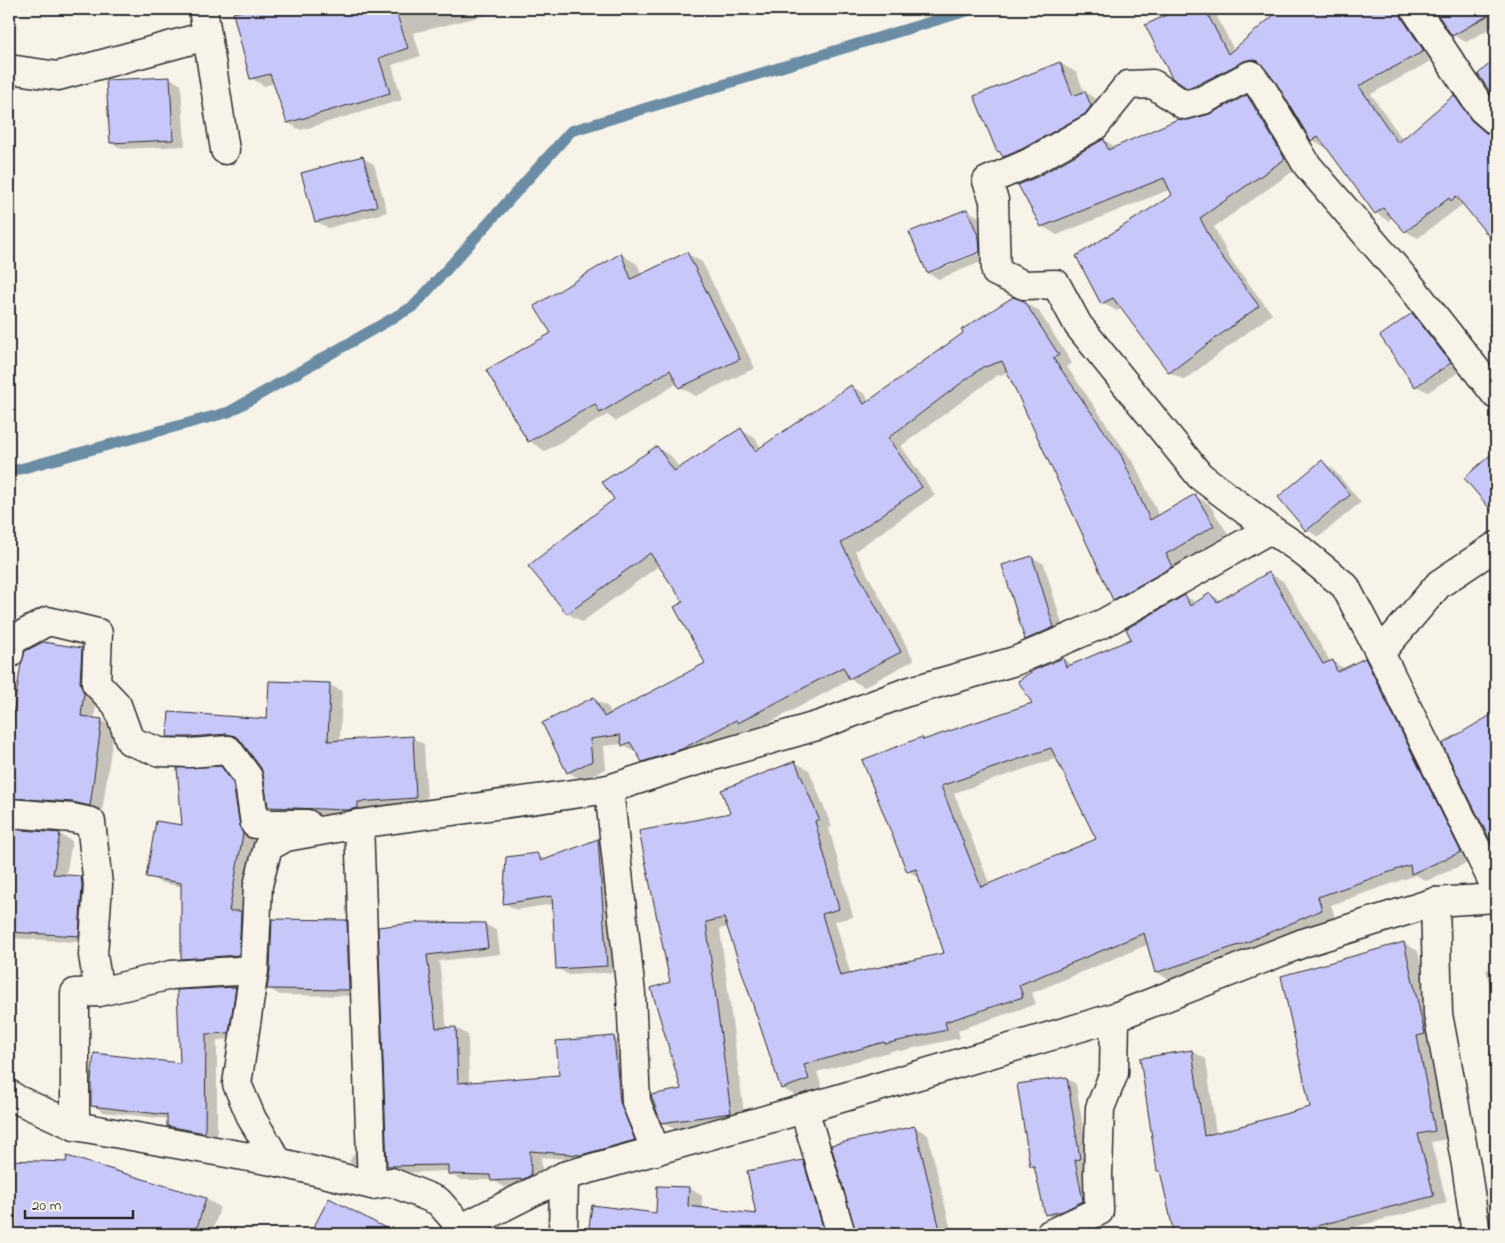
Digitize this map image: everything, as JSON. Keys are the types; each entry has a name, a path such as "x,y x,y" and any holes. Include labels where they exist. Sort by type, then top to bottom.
{"street":[{"path":"203,9 225,150"},
{"path":"1415,9 1482,109 1496,121"},
{"path":"9,69 58,76 206,36"},
{"path":"1496,395 1410,285 1307,165 1264,92 1251,75 1203,100 1184,105 1153,84 1128,85 1096,126 1029,164 986,182 994,200 996,272 1024,285 1056,284 1078,325 1200,476 1270,529 1297,546 1345,586 1496,888"},
{"path":"278,1162 252,1119 238,1084 254,970 258,885 268,848 286,836 609,788 820,725 904,693 1016,662 1104,623 1270,529"},
{"path":"1380,653 1439,584 1496,546"},
{"path":"9,654 11,641 48,621 98,633 96,683 117,705 130,741 160,752 190,753 228,750 248,777 254,824 359,824"},
{"path":"609,788 631,994 636,1102 656,1151"},
{"path":"9,813 72,818 91,822 98,885 93,955 100,992"},
{"path":"359,824 372,1185"},
{"path":"9,1094 75,1126 278,1162 372,1185 391,1182 438,1201 458,1231 564,1176 804,1109 1115,1017 1303,943 1434,902 1496,898"},
{"path":"1434,902 1438,1014 1466,1165 1476,1234"},
{"path":"75,1126 75,993 100,992 171,975 254,970"},
{"path":"1050,1234 1099,1211 1100,1108 1114,1073 1115,1017"},
{"path":"804,1109 841,1234"},
{"path":"562,1234 564,1176"}],"building":[{"path":"252,9 395,9 408,48 379,58 390,93 287,123 270,74 250,79 233,13"},
{"path":"1179,9 1205,9 1228,54 1281,9 1400,9 1402,18 1424,51 1359,86 1398,143 1454,95 1472,121 1486,133 1496,136 1496,245 1456,196 1451,201 1449,198 1405,232 1383,208 1375,214 1318,136 1311,141 1277,84 1258,61 1251,59 1244,61 1197,85 1187,88 1172,78 1145,25"},
{"path":"1434,9 1496,9 1496,11 1452,36"},
{"path":"1496,58 1496,101 1478,74"},
{"path":"1060,62 1073,96 1085,91 1091,106 1085,114 1022,149 1003,157 999,151 997,152 974,96"},
{"path":"170,77 173,140 110,143 106,80"},
{"path":"1247,95 1285,159 1200,218 1216,249 1259,306 1169,373 1113,298 1101,304 1076,256 1172,195 1164,178 1041,227 1018,185 1037,177 1104,139 1108,150 1178,119 1188,120 1210,114"},
{"path":"363,156 377,206 315,222 301,173"},
{"path":"967,209 979,238 980,252 927,273 909,232"},
{"path":"687,252 740,359 679,388 670,370 600,413 595,404 528,442 486,370 551,333 534,306 621,253 631,279"},
{"path":"1013,297 1024,301 1059,355 1053,358 1121,455 1150,520 1195,494 1214,526 1166,554 1172,567 1113,600 1002,361 984,366 888,438 922,487 841,543 901,652 849,679 843,667 738,723 736,720 682,749 642,762 630,742 622,746 620,735 590,739 592,761 567,773 542,723 594,697 604,717 705,663 674,607 683,602 650,553 567,614 528,566 614,499 602,482 657,446 674,471 741,428 755,451 851,385 864,404 963,333 961,330"},
{"path":"1412,313 1451,363 1415,387 1380,336"},
{"path":"1496,450 1496,516 1464,478"},
{"path":"1322,460 1350,495 1306,531 1278,497"},
{"path":"1032,556 1054,627 1025,640 1002,565"},
{"path":"1269,572 1323,664 1333,660 1337,672 1365,658 1461,852 1411,874 1410,865 1318,897 1322,910 1245,943 1155,973 1144,933 1019,985 1023,997 945,1022 947,1030 885,1044 884,1042 804,1065 809,1079 781,1089 724,918 706,922 731,1113 661,1123 651,1095 681,1089 651,988 670,982 639,831 730,813 721,790 795,761 819,819 815,821 839,909 822,914 840,976 944,953 916,869 907,872 862,760 922,737 923,740 1032,703 1018,681 1034,670 1063,658 1066,667 1131,639 1126,629 1185,595 1190,606 1210,593 1217,602","holes":["1051,748 1096,839 981,887 941,786"]},
{"path":"43,642 82,648 80,682 84,693 81,716 102,719 90,806 73,802 9,798 9,721 12,721 21,664 25,651"},
{"path":"269,681 330,683 328,741 413,736 416,798 358,802 358,808 347,810 268,807 261,768 241,741 235,736 227,734 167,737 169,712 267,719"},
{"path":"1496,712 1496,837 1490,840 1442,744"},
{"path":"221,766 233,783 243,834 229,911 241,911 239,955 181,959 181,883 146,877 156,821 182,825 177,768"},
{"path":"9,829 60,833 53,874 81,876 79,936 9,932"},
{"path":"598,839 607,966 556,969 552,896 503,904 506,857 537,853 541,861"},
{"path":"272,919 347,920 349,990 267,989 270,971"},
{"path":"422,922 485,923 488,948 427,955 436,1028 456,1027 458,1083 559,1075 556,1041 614,1036 620,1102 635,1140 581,1155 530,1151 531,1175 524,1179 491,1181 490,1175 448,1174 448,1165 387,1166 378,927"},
{"path":"1404,942 1425,1034 1417,1036 1435,1131 1418,1134 1434,1196 1285,1234 1174,1234 1160,1171 1157,1171 1140,1058 1192,1050 1204,1136 1310,1107 1281,976"},
{"path":"236,987 229,1033 206,1034 205,1133 167,1126 167,1115 91,1106 94,1053 180,1063 177,990"},
{"path":"1067,1077 1080,1159 1075,1160 1083,1201 1063,1211 1045,1215 1034,1166 1030,1166 1017,1084"},
{"path":"915,1126 941,1234 856,1234 831,1145"},
{"path":"67,1156 206,1198 195,1234 9,1234 9,1160 66,1162"},
{"path":"803,1160 825,1234 588,1234 592,1205 656,1213 657,1186 689,1187 688,1206 756,1214 747,1171"},
{"path":"329,1198 397,1234 310,1234"}],"waterway":[{"path":"9,472 229,412 414,306 571,131 973,9"}]}
